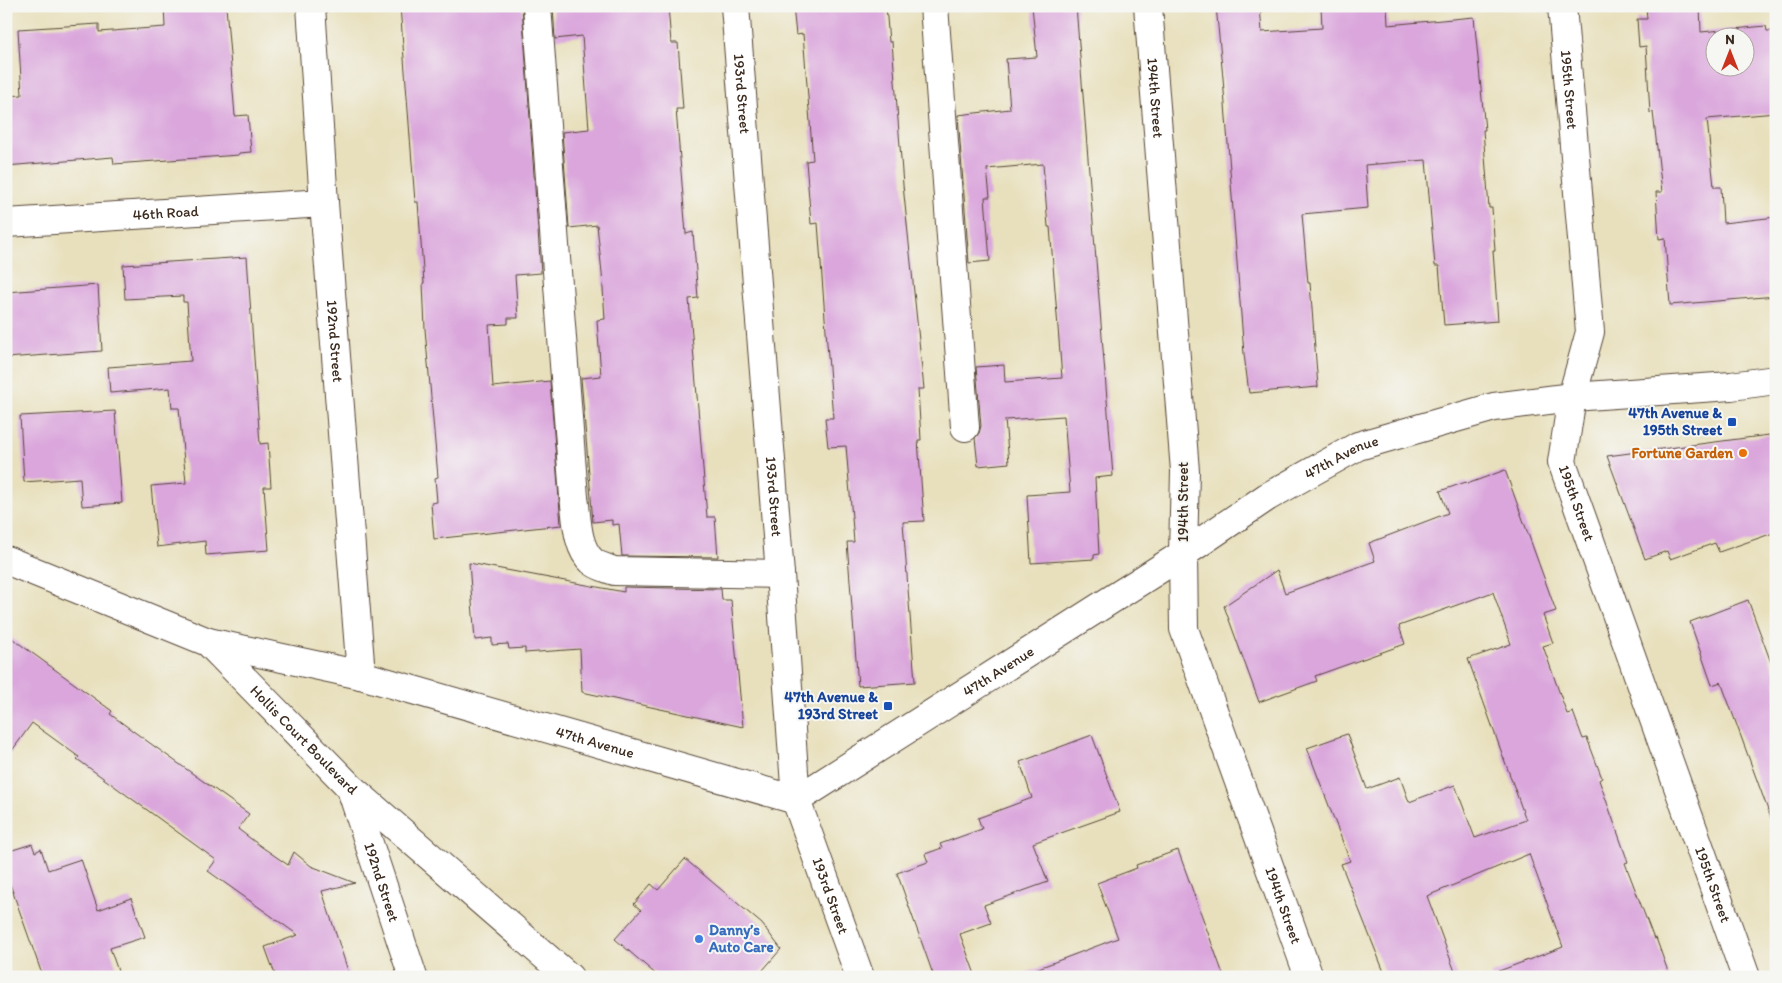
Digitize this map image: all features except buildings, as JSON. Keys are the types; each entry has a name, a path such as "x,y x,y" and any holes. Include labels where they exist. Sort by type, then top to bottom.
{"street":[{"name":"192nd Street","path":"311,6 324,202 361,675"},
{"path":"537,6 574,496 580,539 584,553 593,562 614,571 780,574"},
{"name":"193rd Street","path":"735,6 796,800 860,977"},
{"path":"934,6 965,427"},
{"name":"194th Street","path":"1148,6 1185,471 1184,629 1309,977"},
{"name":"195th Street","path":"1562,6 1590,332 1572,397 1562,462 1746,977"},
{"name":"46th Road","path":"6,223 324,202"},
{"name":"47th Avenue","path":"208,642 361,675 796,800 1183,554 1267,496 1358,446 1494,407 1572,397 1731,386 1776,380"},
{"name":"Hollis Court Boulevard","path":"6,560 208,642 350,787 569,977"},
{"name":"192nd Street","path":"350,787 413,977"}],"place":[{"name":"47th Avenue & 195th Street","path":"1732,422"},
{"name":"Fortune Garden","path":"1743,453"},
{"name":"47th Avenue & 193rd Street","path":"888,706"},
{"name":"Danny’s Auto Care","path":"699,939"}]}
